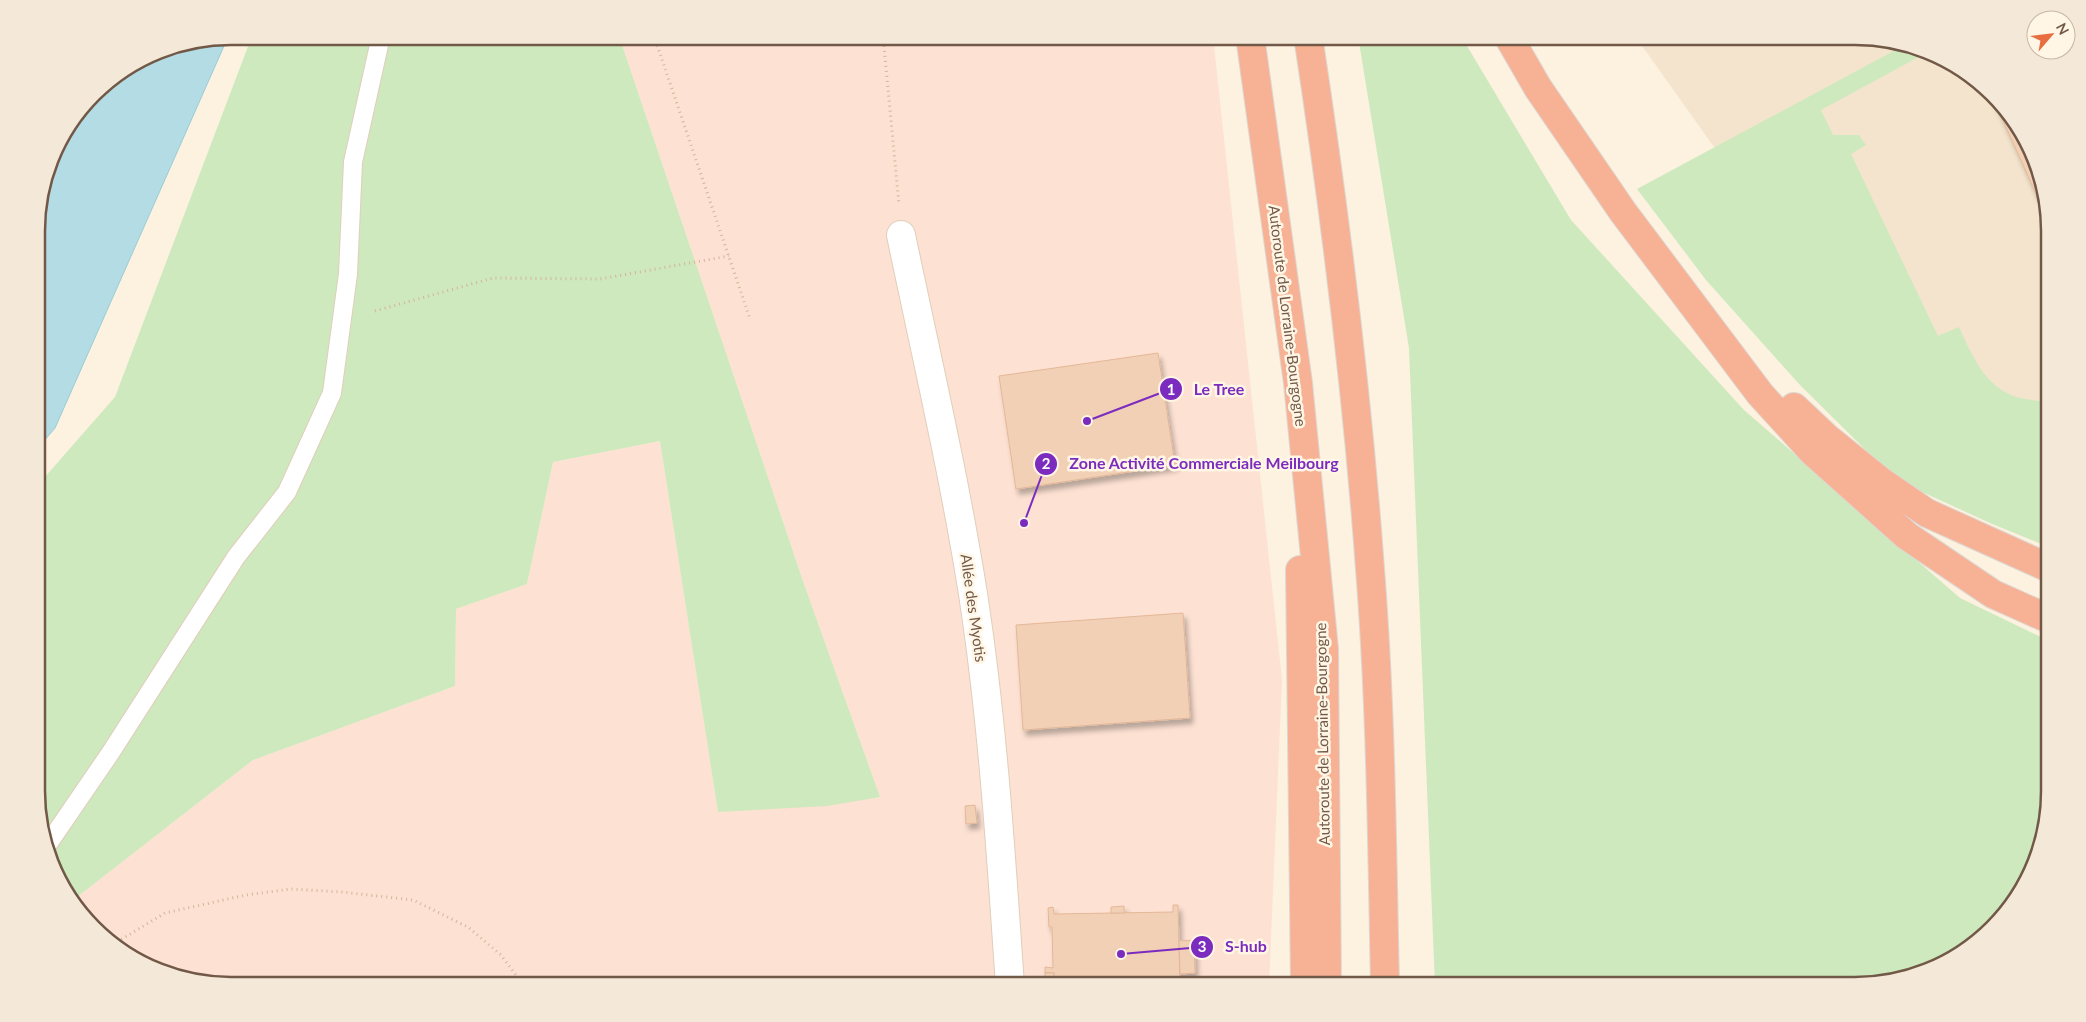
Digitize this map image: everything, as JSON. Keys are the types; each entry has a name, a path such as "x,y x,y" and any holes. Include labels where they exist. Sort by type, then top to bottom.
{"highway":[{"name":"Autoroute de Lorraine-Bourgogne","path":"1251,45 1298,383 1324,649 1327,977"},
{"path":"1309,45 1346,308 1370,570 1381,784 1385,977"},
{"path":"1513,45 1538,88 1623,212 1760,394 1812,452 1907,536 1992,594 2041,615"},
{"path":"1671,277 1776,389 1827,438 1879,480 1927,513 2041,564"},
{"path":"1298,383 1305,977"}],"street":[{"name":"Allée des Myotis","path":"901,235 937,402 973,594 996,780 1009,977"}],"lane":[{"path":"51,839 111,752 236,557 287,492 332,393 348,274 353,162 379,45"}],"path":[{"path":"657,45 750,319"},
{"path":"884,45 901,235"},
{"path":"375,311 493,278 600,279 729,256"},
{"path":"120,940 165,913 246,895 291,889 342,892 413,900 468,927 501,955 517,977"}],"shaded area":[{"path":"622,45 1214,45 1282,680 1269,977 219,977 183,971 160,963 138,952 108,931 91,914 78,896 253,760 455,686 456,609 527,584 553,462 660,441 718,812 880,797 804,584"},
{"path":"1641,45 1867,45 1903,51 1937,64 1958,76 1978,91 1995,108 2010,128 2022,149 2031,171 2041,219 2041,473 1857,348"}],"green space":[{"path":"249,45 622,45 804,584 880,797 827,806 718,812 660,441 553,462 527,584 456,609 455,686 253,760 78,896 64,873 55,851 45,803 45,477 115,397"},
{"path":"1359,45 1466,45 1571,220 1744,410 1960,598 2041,637 2041,803 2035,839 2027,862 2010,894 1995,914 1978,931 1958,946 1937,958 1903,971 1867,977 1435,977 1409,348"},
{"path":"1896,50 1919,57 1821,110 1833,135 1859,135 1866,145 1851,154 1938,336 1959,327 1976,362 1992,382 2001,390 2012,395 2041,401 2041,544 1990,523 1896,480 1800,385 1706,280 1637,189"}],"water":[{"path":"224,45 55,428 45,440 45,219 51,183 59,160 76,128 91,108 108,91 128,76 160,59 183,51"}],"building":[{"path":"2002,117 2016,138 2027,160 2035,183 2037,196"},
{"path":"1158,353 1175,465 1016,489 999,376"},
{"path":"1183,613 1190,718 1023,730 1016,625"},
{"path":"975,805 977,823 966,824 965,806"},
{"path":"1173,905 1178,905 1180,977 1054,977 1054,973 1045,973 1045,967 1053,968 1052,927 1049,927 1048,908 1053,907 1054,914 1173,912"},
{"path":"1124,906 1124,913 1111,913 1111,907"},
{"path":"1194,940 1195,973 1180,974 1179,941"},
{"path":"1045,973 1054,973 1054,977 1045,977"}],"place":[{"name":"Le Tree","path":"1087,421"},
{"name":"Zone Activité Commerciale Meilbourg","path":"1024,523"},
{"name":"S-hub","path":"1121,954"}]}
